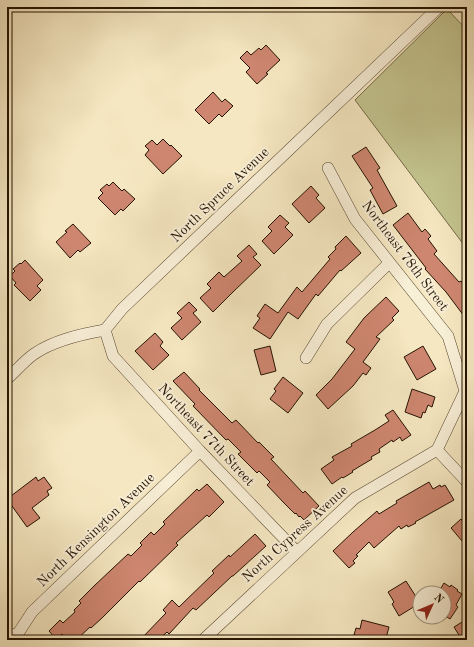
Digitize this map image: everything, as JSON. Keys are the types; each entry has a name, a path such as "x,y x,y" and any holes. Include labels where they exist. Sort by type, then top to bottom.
{"street":[{"name":"North Spruce Avenue","path":"105,330 122,309 439,7"},
{"name":"Northeast 78th Street","path":"328,168 354,218 448,336 465,391 437,450"},
{"path":"306,358 327,324 389,263"},
{"path":"7,379 33,355 44,348 81,334 105,330"},
{"name":"Northeast 77th Street","path":"105,330 113,356 200,451 297,552"},
{"path":"437,450 467,482"},
{"name":"North Cypress Avenue","path":"203,640 355,498 437,450"},
{"name":"North Kensington Avenue","path":"14,636 32,612 200,451"}],"green space":[{"path":"447,9 467,30 467,249 355,100"}],"building":[{"path":"266,45 280,60 257,84 246,72 250,68 240,58 247,51 251,55 259,48 261,50"},
{"path":"213,92 222,102 225,99 233,106 222,117 219,114 209,124 195,110"},
{"path":"163,139 182,156 163,174 145,155 149,150 145,146 152,140 157,145"},
{"path":"366,147 380,168 377,170 397,206 383,214 370,190 373,188 352,156"},
{"path":"113,182 122,191 124,189 135,199 123,211 121,209 115,215 98,198 103,193 100,190 107,184 109,186"},
{"path":"311,186 319,195 316,198 325,208 309,223 292,204"},
{"path":"408,213 422,232 425,229 431,236 428,239 437,251 434,254 467,289 467,320 446,292 425,269 426,268 393,225"},
{"path":"280,215 289,223 285,227 293,235 274,254 262,241 272,231 268,227"},
{"path":"73,224 91,243 80,252 78,250 70,258 56,242"},
{"path":"346,236 361,253 341,271 340,270 318,296 316,294 298,319 288,312 270,339 253,328 260,318 257,316 265,304 278,313 297,287 302,292 330,259 328,257 336,249 335,247"},
{"path":"249,245 257,254 253,257 261,265 213,312 200,298 211,288 207,284 219,272 224,277 242,261 237,256"},
{"path":"25,260 43,280 37,286 41,290 30,301 14,285 16,283 10,276 15,271 13,269"},
{"path":"386,297 399,311 392,318 394,320 376,337 380,339 363,362 371,368 366,375 363,373 353,386 328,409 316,395 332,379 355,349 346,342 364,318"},
{"path":"189,302 197,310 193,313 201,322 182,340 171,328 182,318 177,313"},
{"path":"155,333 163,342 160,346 169,355 153,370 135,351"},
{"path":"270,346 276,371 261,375 254,350"},
{"path":"423,346 436,369 417,380 404,357"},
{"path":"184,372 200,389 199,390 232,423 236,420 258,443 259,442 274,457 271,459 303,493 305,491 319,506 304,520 296,513 295,514 284,503 267,485 270,482 259,471 257,473 238,454 241,452 228,439 226,440 193,406 195,404 173,381"},
{"path":"283,377 303,393 288,413 270,399 276,391 274,389"},
{"path":"412,389 435,397 432,407 428,405 421,418 405,412"},
{"path":"393,410 411,435 402,441 400,437 393,442 392,440 379,449 380,452 371,457 372,459 332,484 321,469 334,460 332,457 352,446 351,444 389,421 385,415"},
{"path":"36,477 38,481 44,477 52,488 47,491 49,495 32,508 40,518 27,527 7,499"},
{"path":"429,482 433,489 440,485 441,487 445,485 454,500 408,527 407,525 401,529 399,526 374,548 369,542 356,555 358,556 353,561 355,563 349,568 333,551 377,511 379,514 397,503 396,501"},
{"path":"207,484 224,502 209,517 207,515 176,543 178,545 91,628 90,627 76,640 67,640 62,634 56,639 49,631 60,620 63,623 75,612 74,610 81,603 79,601 94,586 128,554 131,556 142,545 140,543 151,532 154,535 165,524 163,522 197,489 199,491"},
{"path":"461,519 467,527 467,537 462,541 451,528"},
{"path":"255,534 266,546 196,610 193,608 169,634 167,632 158,640 140,640 166,613 163,610 172,600 179,607 214,573 212,571"},
{"path":"406,581 412,590 412,608 399,616 392,604 394,602 388,592"},
{"path":"452,586 462,594 456,605 458,607 452,616"},
{"path":"467,619 467,640 462,640 454,627"},
{"path":"362,620 389,627 386,638 381,636 380,640 357,640 358,636 354,635 356,628 360,629"}]}
